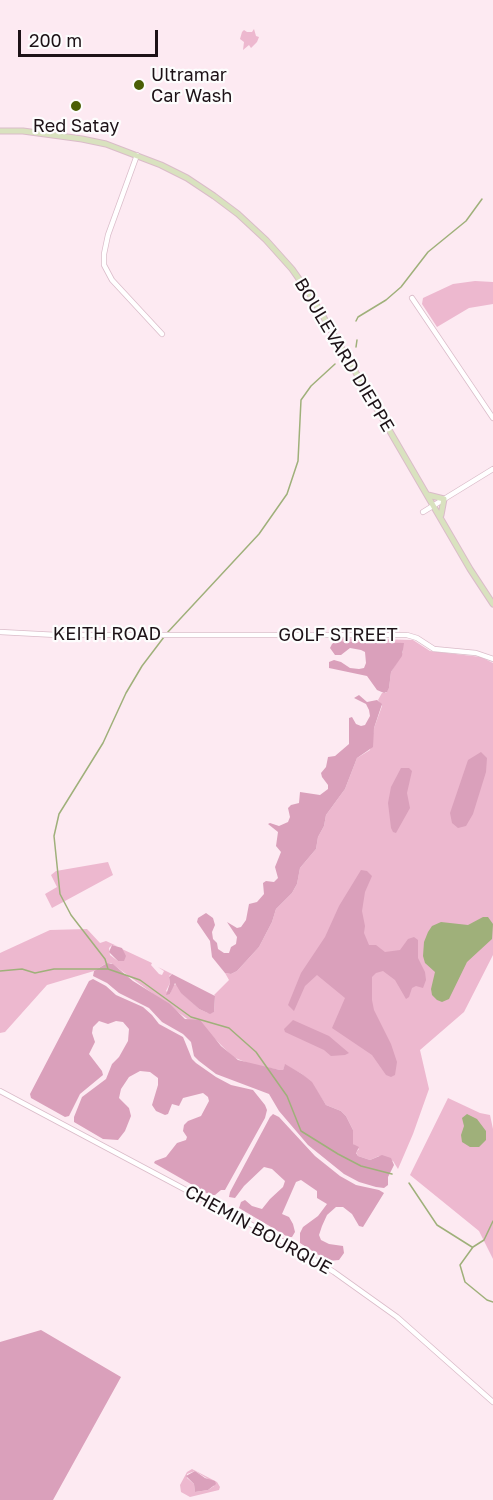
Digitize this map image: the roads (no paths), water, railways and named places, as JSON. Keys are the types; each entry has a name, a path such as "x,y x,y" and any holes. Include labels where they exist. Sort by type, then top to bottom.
{"main road":[{"name":"BOULEVARD DIEPPE","path":"0,131 54,134 106,144 188,178 238,214 292,269 313,299 470,569 493,604"},
{"path":"428,495 444,499 441,517"}],"street":[{"path":"137,155 108,236 104,265 112,280 162,334"},
{"path":"412,297 493,418"},
{"path":"423,512 493,469"},
{"name":"KEITH ROAD","path":"0,632 214,634"},
{"name":"GOLF STREET","path":"214,634 410,636 434,649 480,654 493,659"},
{"name":"CHEMIN BOURQUE","path":"0,1091 295,1248 334,1272 397,1317 493,1402"}],"waterway":[{"path":"356,321 358,317 386,300 401,287 428,252 466,221 482,199"},
{"path":"356,347 357,340"},
{"path":"167,633 259,534 287,494 298,461 301,400 311,386 335,364"},
{"path":"108,969 105,959 71,915 60,894 54,836 59,814 103,743 126,693 142,666 164,637"},
{"path":"0,971 22,969 35,973 54,969 108,969 140,980 191,1017 229,1028 256,1052 287,1096 301,1131 361,1166 392,1174"},
{"path":"409,1183 437,1225 472,1247"},
{"path":"493,1221 484,1240 473,1247 460,1265 465,1282 487,1300 493,1302"}],"place":[{"name":"Ultramar Car Wash","path":"139,85"},
{"name":"Red Satay","path":"76,106"}]}
